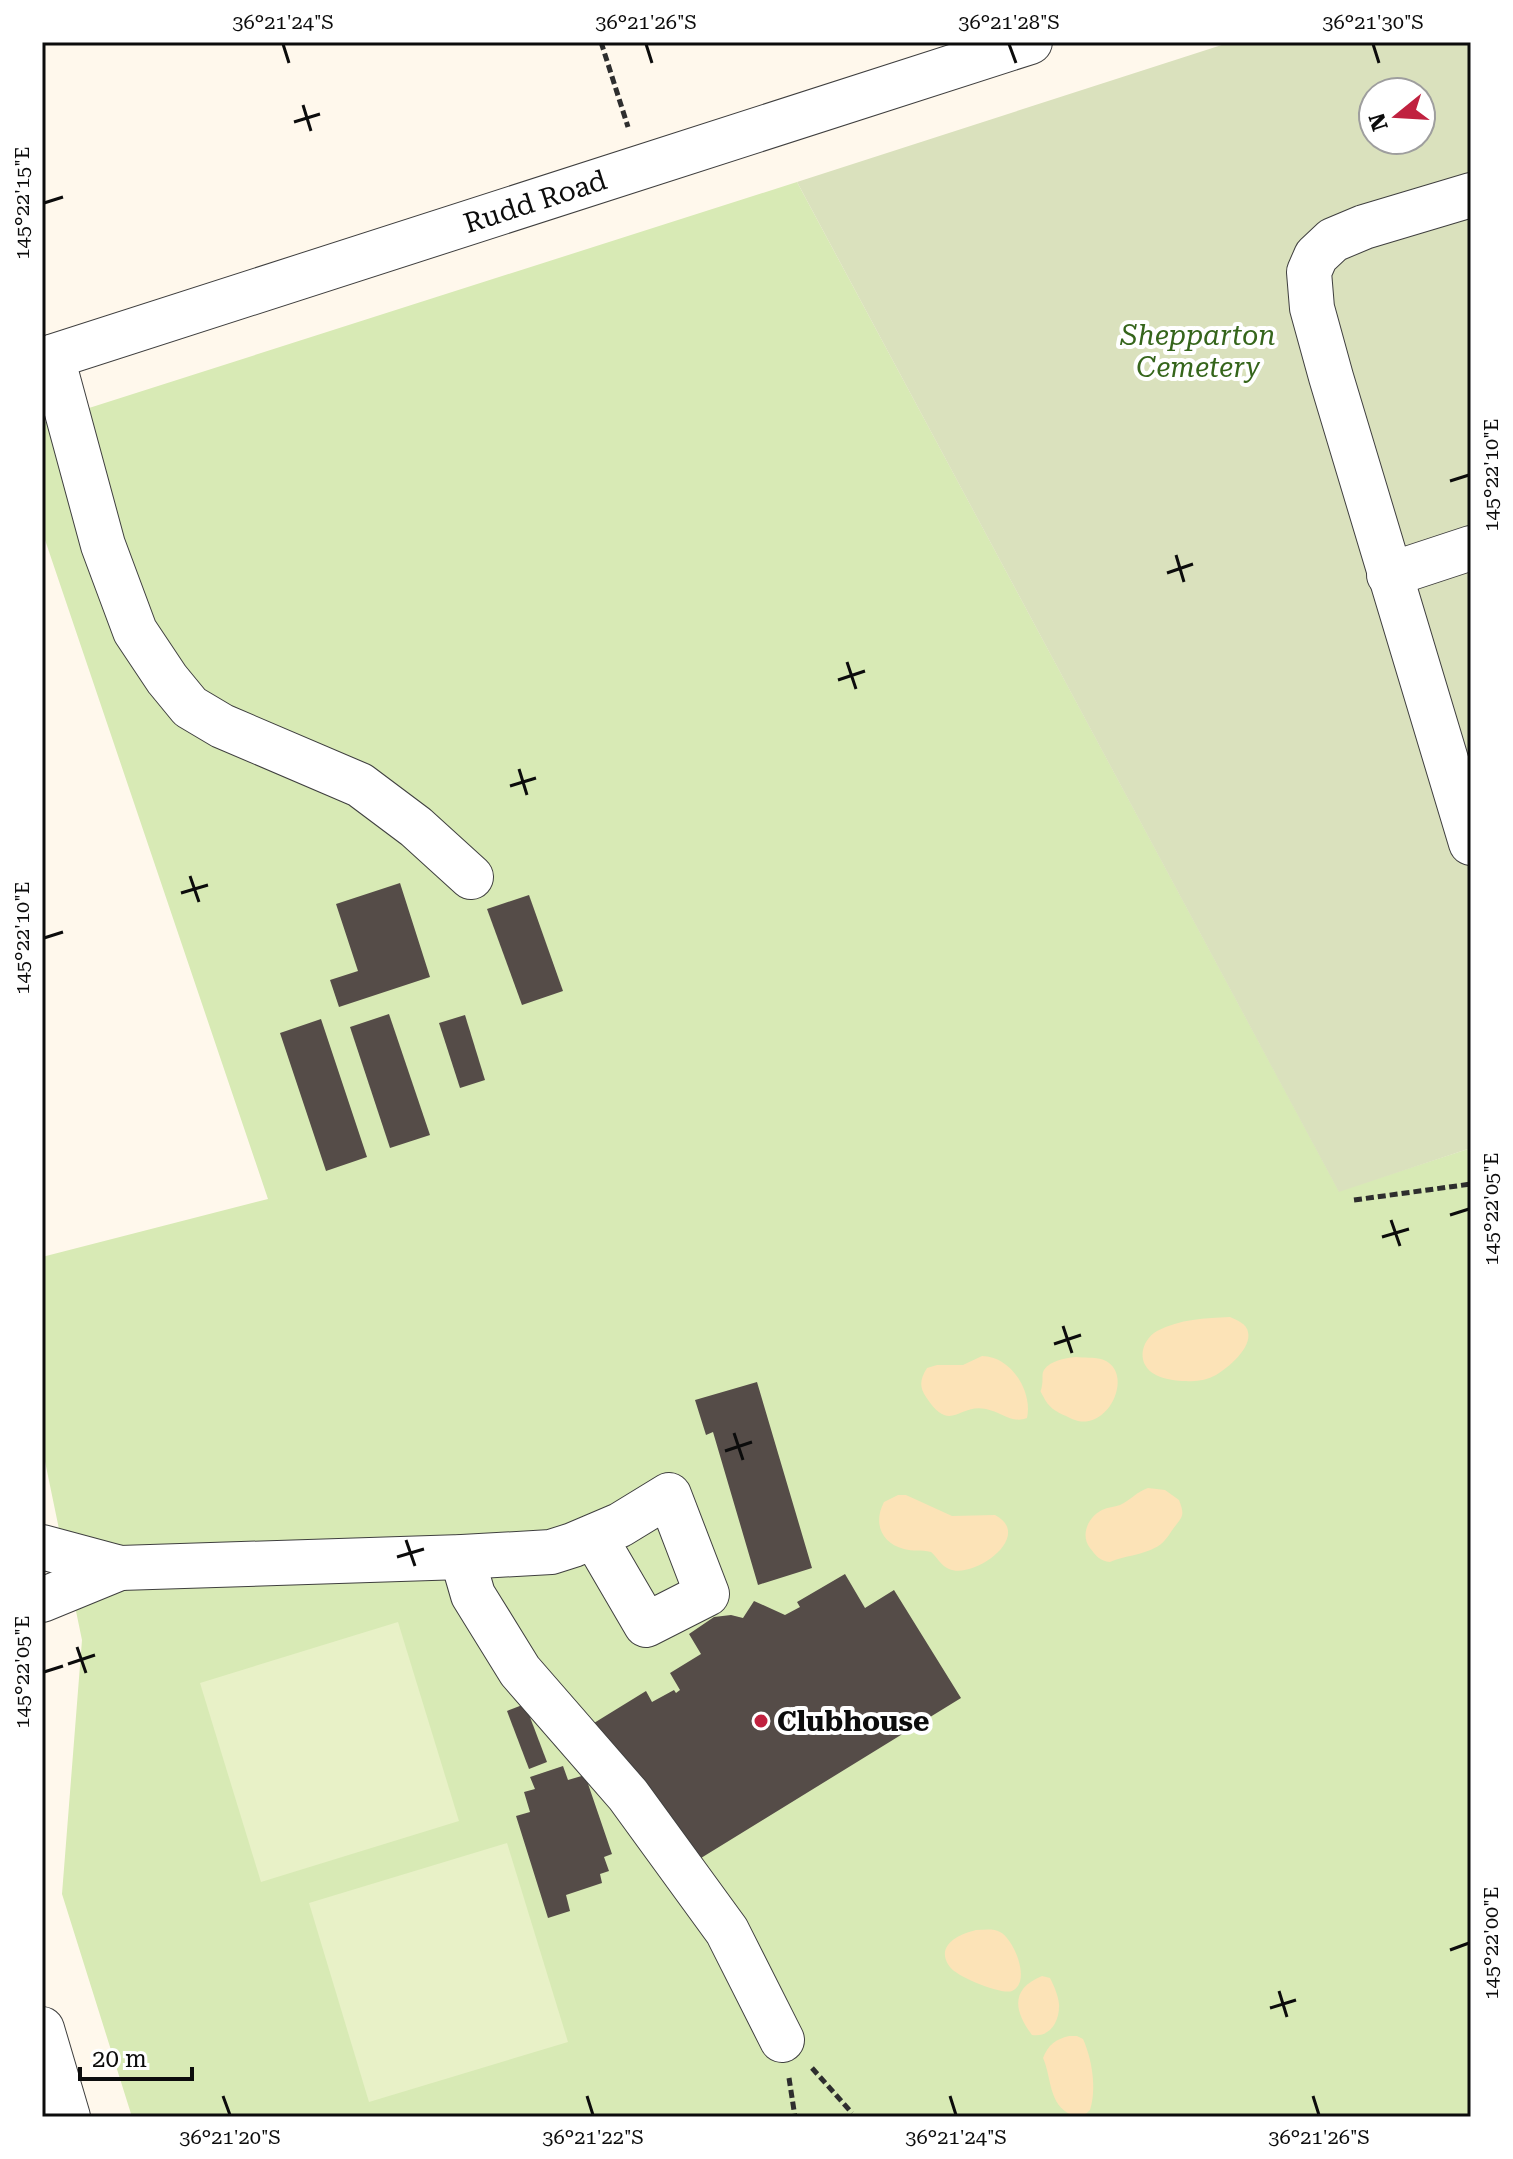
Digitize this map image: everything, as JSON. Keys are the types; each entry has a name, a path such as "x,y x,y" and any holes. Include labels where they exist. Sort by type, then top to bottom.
{"street":[{"name":"Rudd Road","path":"47,359 1030,42"},
{"path":"1471,195 1364,227 1333,240 1316,256 1309,272 1312,308 1471,843"},
{"path":"47,359 103,545 135,631 167,679 190,707 222,726 360,785 416,827 471,877"},
{"path":"1389,575 1471,548"},
{"path":"42,1547 120,1568 551,1552 594,1536"},
{"path":"462,1557 473,1595 520,1671 628,1795 727,1931 782,2040"},
{"path":"42,1600 120,1568"},
{"path":"42,2029 68,2117"}],"path":[{"path":"601,42 629,127 614,132"},
{"path":"1354,1200 1471,1184"},
{"path":"782,2040 800,2054 852,2113"}],"green space":[{"name":"Shepparton Cemetery","path":"1231,42 1471,42 1471,1148 1339,1192 797,182"},
{"path":"797,182 1339,1191 1471,1148 1471,2117 132,2117 62,1894 82,1640 42,1447 42,1257 268,1199 42,531 42,423"},
{"path":"398,1622 459,1821 261,1882 200,1683"},
{"path":"507,1843 568,2042 369,2102 309,1903"}],"sand":[{"path":"1230,1317 1246,1327 1248,1338 1238,1357 1216,1375 1198,1381 1174,1380 1156,1375 1145,1365 1144,1347 1157,1331 1184,1322"},
{"path":"982,1356 1002,1362 1018,1377 1027,1397 1027,1418 1016,1420 976,1408 949,1416 942,1414 926,1397 921,1383 927,1368 963,1365"},
{"path":"1076,1357 1101,1359 1111,1365 1117,1374 1118,1385 1109,1407 1101,1416 1090,1421 1076,1421 1056,1411 1041,1391 1045,1368 1057,1361"},
{"path":"1148,1488 1165,1490 1179,1500 1182,1516 1179,1521 1166,1539 1154,1548 1110,1562 1098,1558 1087,1543 1089,1522 1102,1510 1120,1505"},
{"path":"898,1495 906,1495 952,1516 995,1515 1005,1524 1008,1534 1004,1544 985,1562 960,1571 946,1568 931,1552 896,1546 881,1531 879,1517 884,1502"},
{"path":"976,1930 997,1931 1011,1943 1021,1970 1018,1986 1012,1991 980,1984 961,1976 950,1967 946,1960 947,1947 956,1938"},
{"path":"1042,1976 1050,1978 1058,1997 1059,2010 1056,2022 1049,2031 1032,2035 1021,2017 1018,2001 1024,1987"},
{"path":"1069,2036 1083,2039 1092,2074 1090,2110 1080,2116 1072,2115 1059,2105 1043,2058 1053,2043"}],"building":[{"path":"400,883 430,977 339,1007 330,980 358,971 336,904"},
{"path":"529,895 563,991 522,1005 487,909"},
{"path":"389,1014 430,1135 390,1148 350,1027"},
{"path":"465,1015 485,1080 460,1088 439,1023"},
{"path":"321,1019 367,1157 326,1171 280,1033"},
{"path":"757,1382 812,1568 758,1585 713,1432 706,1435 695,1400"},
{"name":"Clubhouse","path":"845,1574 865,1608 894,1590 961,1698 688,1866 594,1723 646,1691 652,1702 680,1690 670,1673 701,1654 689,1634 714,1617 731,1615 743,1618 754,1601 785,1615 800,1607 797,1602"},
{"path":"525,1704 547,1762 529,1769 507,1711"},
{"path":"563,1766 568,1780 585,1775 612,1854 604,1857 609,1871 600,1874 602,1883 566,1895 570,1911 548,1918 516,1816 530,1812 524,1792 535,1789 530,1777"}],"place":[{"name":"Clubhouse","path":"761,1721"}]}
